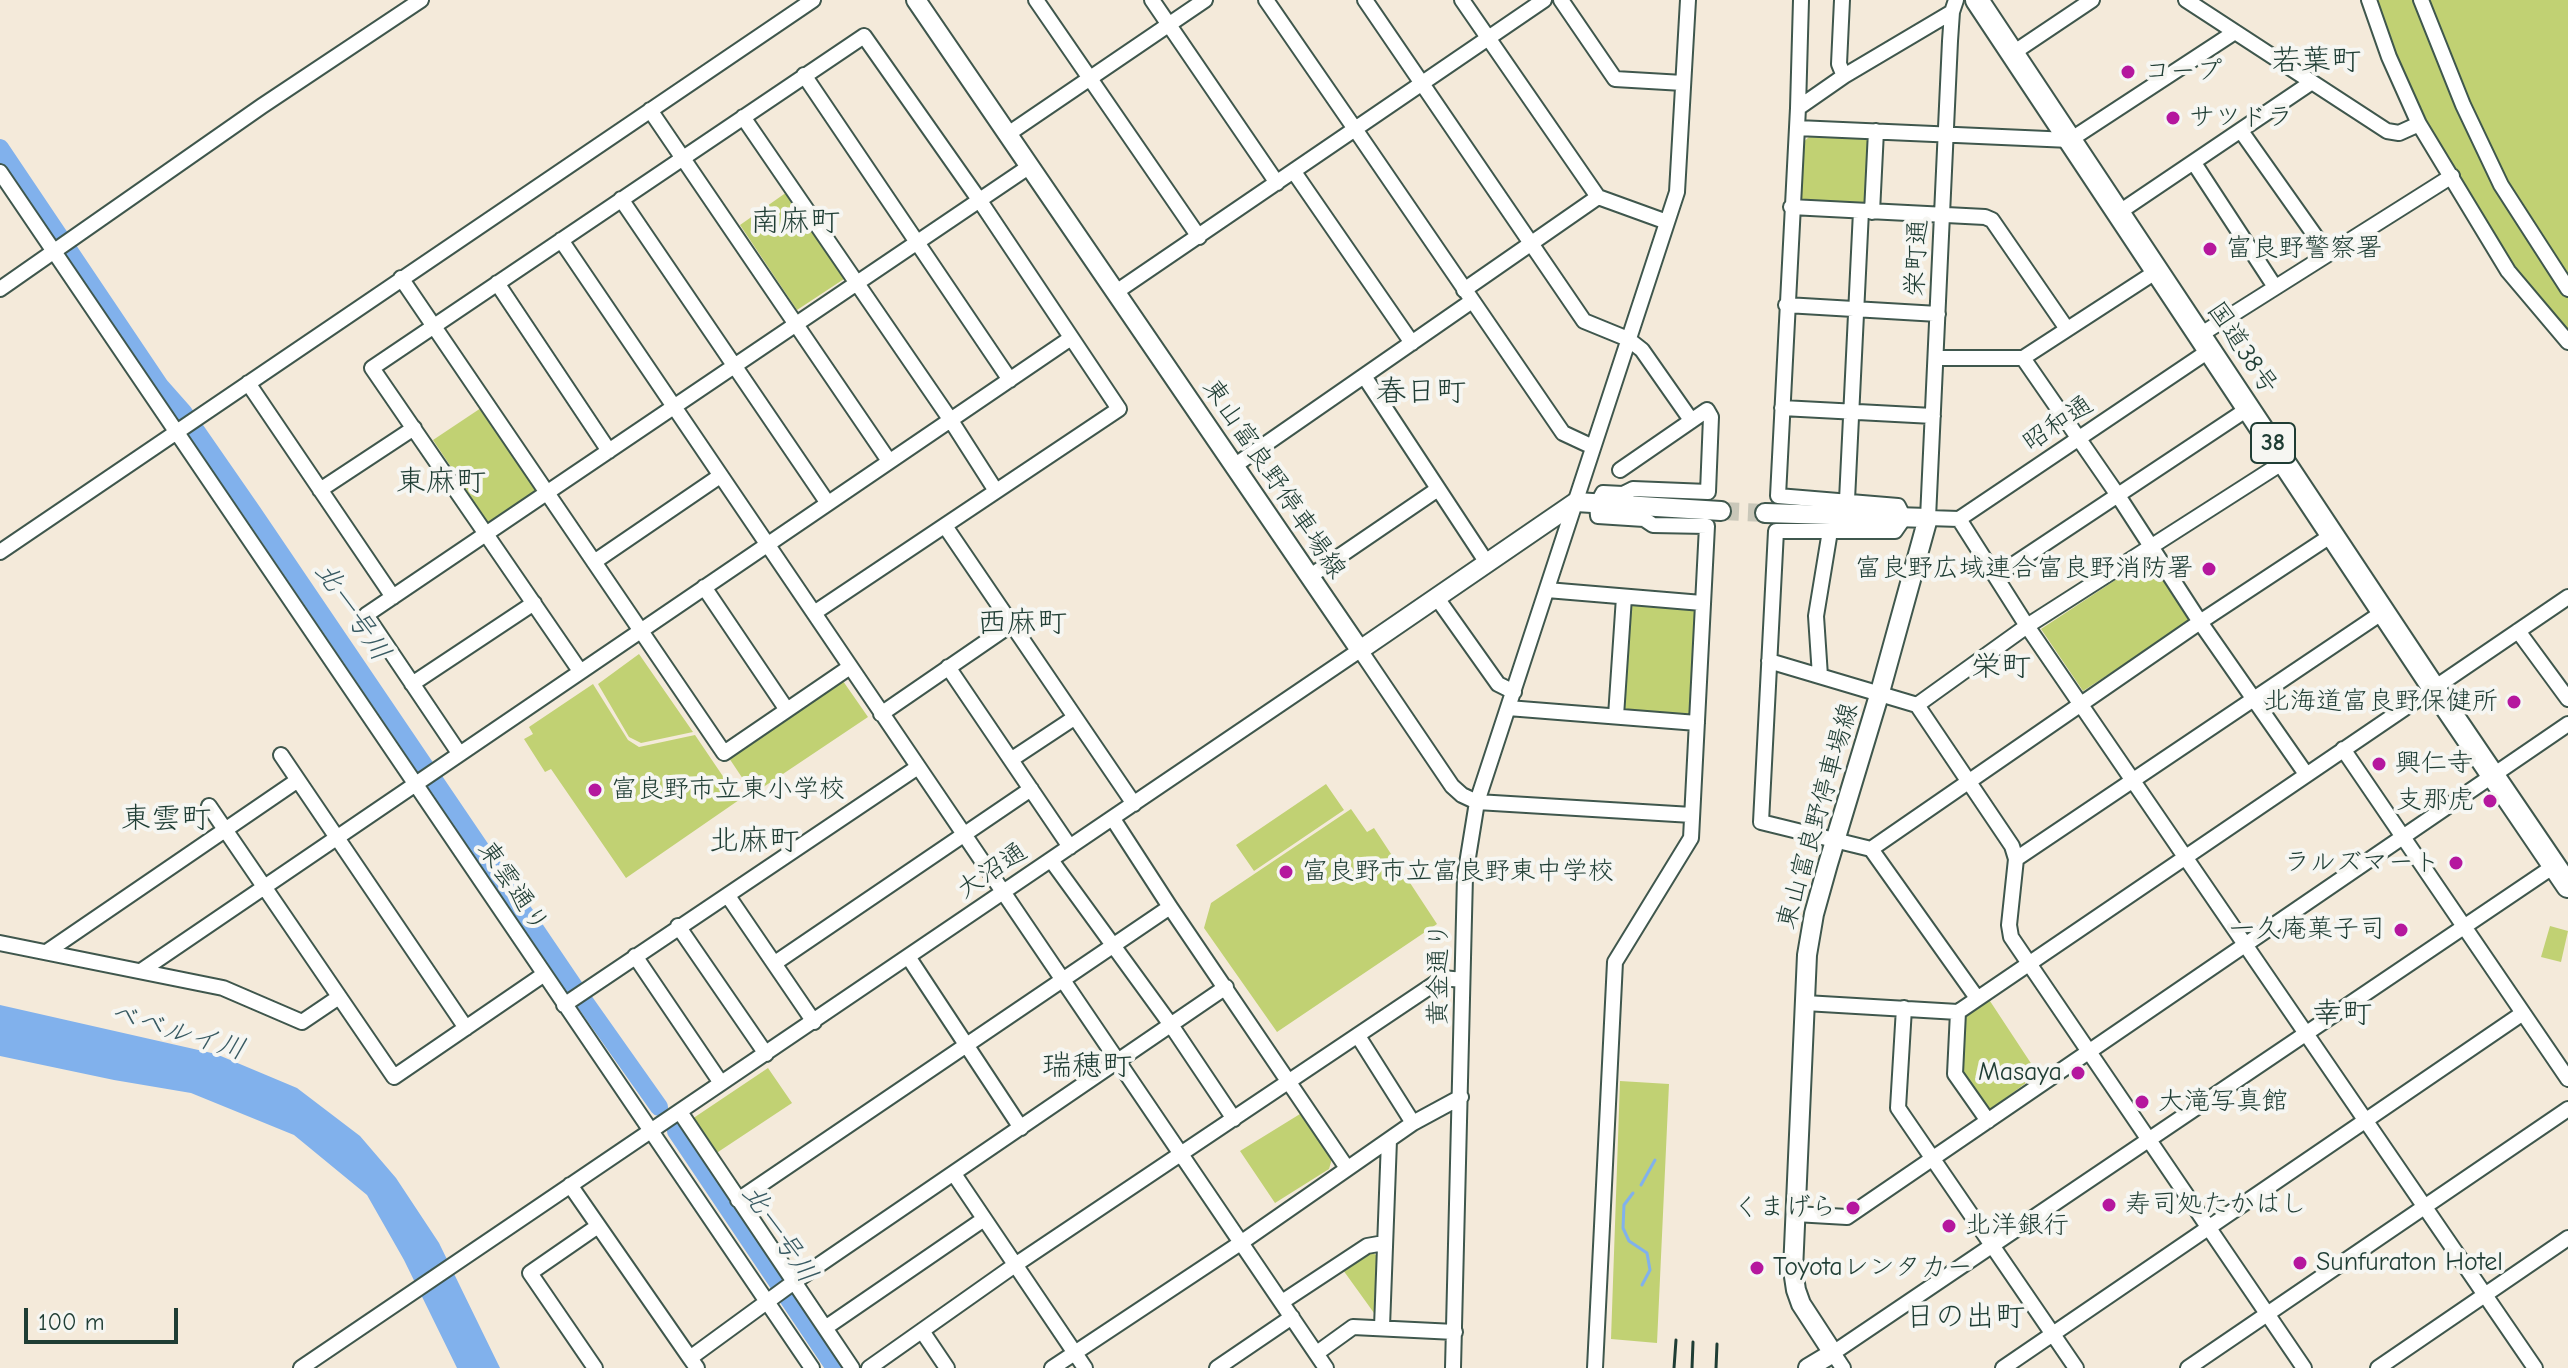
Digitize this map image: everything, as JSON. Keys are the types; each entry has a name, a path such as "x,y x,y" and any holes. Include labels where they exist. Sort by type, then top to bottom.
{"highway":[{"name":"国道38号","path":"1977,0 2492,775 2561,861 2568,886"}],"main road":[{"name":"東山富良野停車場線","path":"916,0 1360,650"},
{"path":"1360,650 1576,502 1721,511"},
{"path":"1765,513 1928,518"},
{"name":"東山富良野停車場線","path":"1838,1361 1801,1304 1796,1290 1795,1214 1807,955 1814,914 1834,841 1880,692 1928,518"},
{"path":"1808,1368 1838,1361"}],"street":[{"path":"0,289 262,106 421,0"},
{"path":"0,552 813,0"},
{"path":"1036,0 1199,237"},
{"path":"1152,0 1277,183"},
{"path":"1008,134 1205,0"},
{"path":"1266,0 1563,433 1593,447"},
{"path":"1365,0 1584,321 1628,339 1642,350 1691,420"},
{"path":"1462,0 1598,197 1667,222"},
{"path":"1116,292 1544,0"},
{"path":"1561,0 1615,79 1683,83"},
{"name":"黄金通り","path":"1453,1368 1465,876 1477,802 1677,192 1688,0"},
{"path":"1801,0 1778,496 1898,506 1904,518 1895,531 1776,531 1761,822 1871,849 1977,998"},
{"path":"1842,0 1839,64 1844,76"},
{"path":"2013,53 2092,0"},
{"path":"2186,0 2387,131 2399,133 2419,124"},
{"path":"2369,0 2389,57 2419,124 2508,271 2568,342"},
{"path":"2421,0 2444,61 2501,185 2568,289"},
{"path":"1798,108 1954,6"},
{"name":"栄町通","path":"1928,518 1954,6"},
{"path":"1797,128 2070,140 2235,32"},
{"path":"580,671 372,368 864,36 980,201 1119,409 814,613"},
{"path":"804,75 1010,380"},
{"path":"2118,213 2312,82"},
{"path":"650,110 889,461"},
{"path":"743,117 996,491"},
{"path":"1847,500 1856,310 1876,131"},
{"path":"2241,131 2328,254"},
{"path":"2194,163 2275,287"},
{"path":"459,753 366,615 1030,166"},
{"name":"東雲通り","path":"0,172 62,248 425,777 543,975 575,997 651,1130 782,1292 812,1368"},
{"path":"1294,172 1412,343"},
{"name":"昭和通","path":"1959,519 2079,440 2275,287 2452,176"},
{"path":"1234,466 1412,343 1531,244 1598,197"},
{"path":"621,199 827,502"},
{"path":"1791,207 1985,217 1992,220 2067,329"},
{"path":"561,240 1326,1368"},
{"path":"1937,358 2023,358 2157,271"},
{"path":"401,278 724,753 850,667"},
{"path":"497,283 609,451"},
{"path":"1786,305 1938,314"},
{"path":"141,971 1071,338"},
{"path":"2023,358 2306,774"},
{"path":"1364,376 1487,563"},
{"path":"248,383 393,597"},
{"path":"1782,408 1933,416"},
{"path":"1996,576 2249,408"},
{"path":"1595,1368 1615,962 1691,838 1707,526 1653,525 1644,519 1598,516 1597,504 1603,493 1623,494 1633,489 1708,492 1711,417 1707,410 1620,470"},
{"path":"320,490 414,428"},
{"path":"1917,705 2027,626 2285,461"},
{"path":"594,562 720,476"},
{"path":"1309,577 1438,489"},
{"path":"1928,518 1959,519 2027,626 2535,1368"},
{"path":"945,526 1134,804"},
{"path":"1820,676 1816,616 1830,531"},
{"path":"1871,849 2200,622 2332,535"},
{"path":"704,587 787,710"},
{"path":"1547,590 1702,603"},
{"path":"1616,716 1624,597"},
{"path":"1805,1003 1958,1012 2568,597"},
{"path":"1437,598 1498,684 1514,692"},
{"path":"412,684 534,603"},
{"path":"2016,859 2383,612"},
{"path":"881,714 1012,624"},
{"path":"2518,631 2568,699"},
{"path":"1360,650 1452,786 1477,802 1692,815"},
{"name":"大沼通","path":"301,1368 1360,650"},
{"path":"1769,661 1917,705 2012,846 2016,859 2009,925 2011,937 2304,1368"},
{"path":"948,667 1070,847"},
{"path":"1508,708 1697,723"},
{"path":"1012,759 1074,718"},
{"path":"1795,1214 1847,1217 2568,724"},
{"path":"2343,749 2568,1079"},
{"path":"281,755 466,1028"},
{"path":"575,997 918,767"},
{"path":"48,951 298,780"},
{"path":"775,963 1031,789"},
{"path":"209,806 394,1077 543,975"},
{"path":"1113,819 1347,1168"},
{"path":"1051,860 1171,1025 1234,1119"},
{"path":"1838,1361 1991,1246 2561,861"},
{"path":"728,896 814,1022"},
{"path":"738,1200 1170,907"},
{"path":"678,926 766,1054"},
{"path":"0,943 223,988 302,1022 339,997"},
{"path":"635,956 721,1083"},
{"path":"909,958 1021,1128"},
{"path":"869,1368 1015,1265 1443,978 1462,980"},
{"path":"570,1185 694,1363 782,1292 1226,987"},
{"path":"1904,1008 1898,1108 2076,1368"},
{"path":"1958,1012 1955,1074 1988,1121"},
{"path":"2003,1368 2523,1013"},
{"path":"1358,1036 1413,1123"},
{"path":"1052,1368 1242,1242 1413,1123 1461,1097"},
{"path":"2188,1368 2568,1109"},
{"path":"680,1112 738,1200 782,1292 852,1368"},
{"path":"1382,1327 1389,1140"},
{"path":"954,1174 1085,1368"},
{"path":"828,1326 984,1219"},
{"path":"595,1368 530,1273 598,1226"},
{"path":"2378,1368 2568,1238"},
{"path":"1282,1302 1367,1246 1384,1243"},
{"path":"1217,1368 1292,1317"},
{"path":"1317,1353 1353,1327 1455,1332"},
{"path":"922,1331 947,1368"}],"green space":[{"path":"2369,0 2568,0 2568,342 2535,304 2419,124"},
{"path":"1809,137 1871,138 1868,207 1796,202 1799,146"},
{"path":"787,192 844,279 797,310 740,225"},
{"path":"481,408 537,492 489,524 433,440"},
{"path":"2149,558 2191,621 2083,691 2041,629"},
{"path":"1630,603 1697,609 1691,717 1623,712"},
{"path":"639,654 693,732 641,743 629,737 598,684"},
{"path":"843,681 868,717 753,794 729,758"},
{"path":"593,684 628,740 639,747 695,735 739,800 626,878 551,769 545,772 524,739 533,734 529,727"},
{"path":"1326,784 1344,810 1254,871 1236,845"},
{"path":"1351,809 1367,832 1374,828 1437,924 1277,1032 1204,928 1211,903"},
{"path":"2550,926 2568,931 2561,962 2541,957"},
{"path":"1988,998 2038,1074 1991,1109 1986,1108 1961,1073 1961,1016"},
{"path":"768,1068 792,1103 715,1154 692,1119"},
{"path":"1620,1081 1669,1084 1657,1343 1611,1339"},
{"path":"1300,1114 1332,1159 1329,1169 1275,1203 1240,1151"},
{"path":"1369,1251 1378,1256 1374,1313 1343,1270"}],"water":[{"path":"0,1005 216,1054 297,1088 360,1136 396,1178 439,1243 500,1368 457,1368 404,1260 367,1195 294,1135 191,1093 0,1056"}],"waterway":[{"name":"北一号川","path":"0,148 160,386 183,412 253,513 659,1107"},
{"name":"北一号川","path":"676,1131 835,1368"},
{"path":"1641,1185 1655,1160"},
{"path":"1633,1193 1624,1205 1623,1228 1629,1241 1647,1253 1650,1270 1642,1285"}],"tunnel":[{"path":"1721,511 1765,513"}],"railway":[{"path":"1674,1368 1676,1340"},
{"path":"1692,1368 1693,1342"},
{"path":"1716,1368 1717,1344"}],"place":[{"name":"コープ","path":"2128,72"},
{"name":"サツドラ","path":"2173,118"},
{"name":"富良野警察署","path":"2210,249"},
{"name":"富良野広域連合富良野消防署","path":"2209,569"},
{"name":"北海道富良野保健所","path":"2514,702"},
{"name":"興仁寺","path":"2379,764"},
{"name":"富良野市立東小学校","path":"595,790"},
{"name":"支那虎","path":"2490,801"},
{"name":"ラルズマート","path":"2456,863"},
{"name":"富良野市立富良野東中学校","path":"1286,872"},
{"name":"一久庵菓子司","path":"2401,930"},
{"name":"Masaya","path":"2078,1073"},
{"name":"大滝写真館","path":"2142,1102"},
{"name":"寿司処たかはし","path":"2109,1205"},
{"name":"くまげら","path":"1853,1208"},
{"name":"北洋銀行","path":"1949,1226"},
{"name":"Sunfuraton Hotel","path":"2300,1263"},
{"name":"Toyotaレンタカー","path":"1757,1268"}],"district":[{"name":"若葉町","path":"2316,62"},
{"name":"南麻町","path":"795,223"},
{"name":"春日町","path":"1421,393"},
{"name":"東麻町","path":"441,483"},
{"name":"西麻町","path":"1022,624"},
{"name":"栄町","path":"2001,668"},
{"name":"東雲町","path":"166,820"},
{"name":"北麻町","path":"754,842"},
{"name":"幸町","path":"2342,1015"},
{"name":"瑞穂町","path":"1087,1067"},
{"name":"日の出町","path":"1965,1318"}],"water label":[{"name":"ベベルイ川","path":"177,1032"}]}
